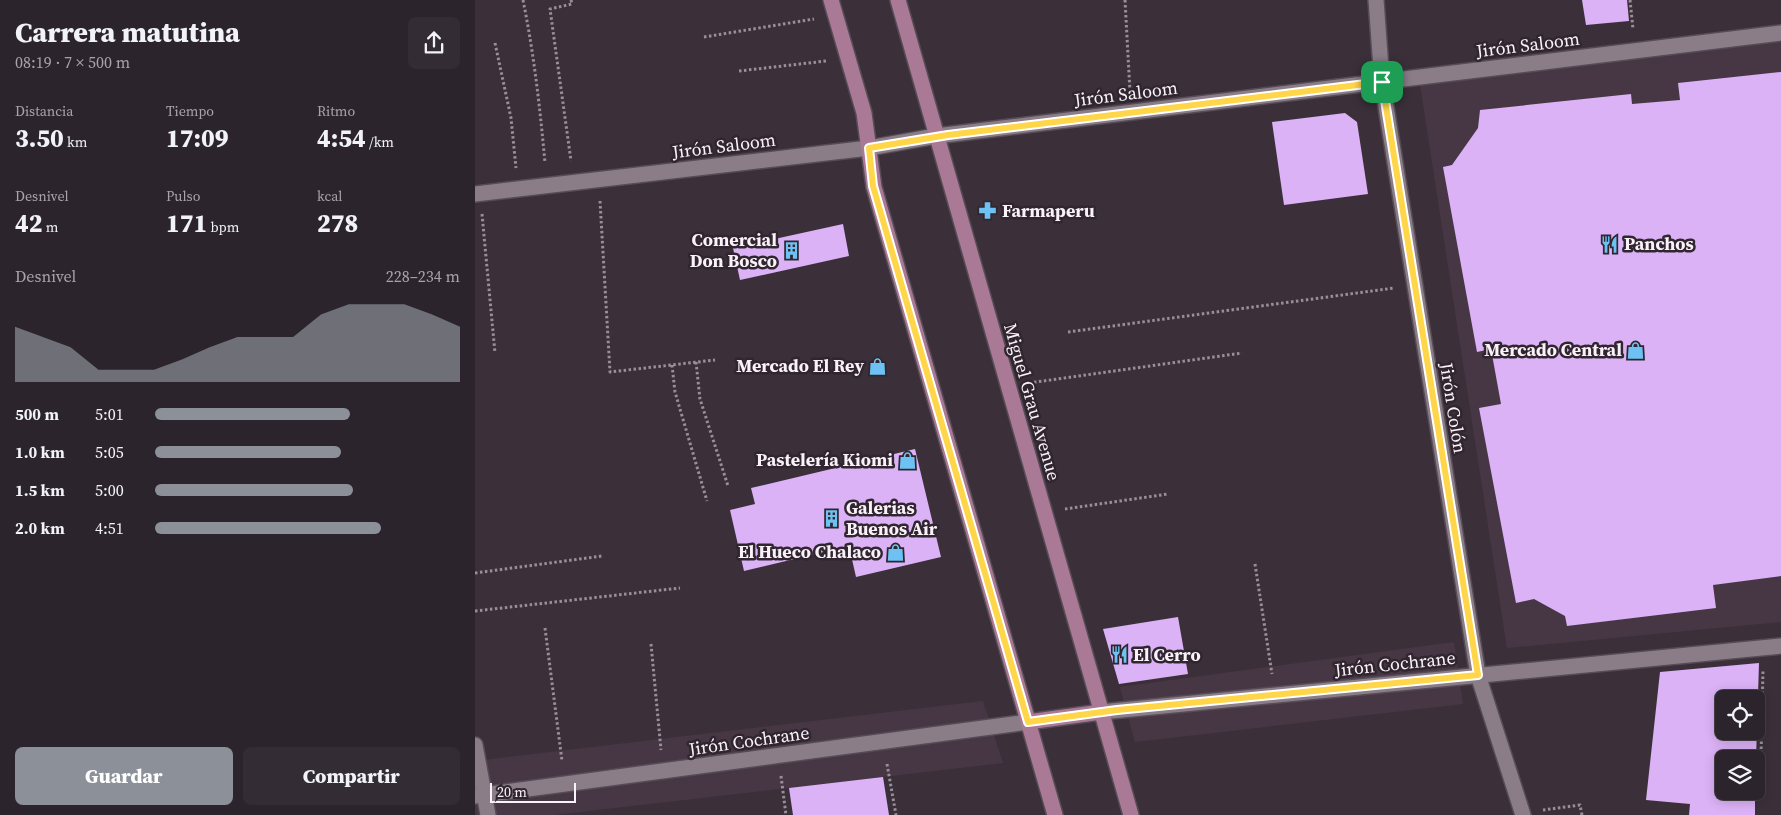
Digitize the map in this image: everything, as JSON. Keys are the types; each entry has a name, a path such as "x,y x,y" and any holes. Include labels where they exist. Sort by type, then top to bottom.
{"main road":[{"path":"831,0 864,113 873,186 1055,815"},
{"name":"Miguel Grau Avenue","path":"898,0 1131,815"},
{"path":"1028,722 1101,712"}],"street":[{"name":"Jirón Colón","path":"1376,0 1382,82 1478,675 1523,814"},
{"name":"Jirón Saloom","path":"478,194 869,148 936,136 1781,33"},
{"name":"Jirón Cochrane","path":"1101,712 1781,646"},
{"name":"Jirón Cochrane","path":"480,796 1028,722"},
{"path":"475,746 480,796 488,815"}],"path":[{"path":"523,0 538,94 548,185"},
{"path":"571,0 572,4 550,9 574,182"},
{"path":"1125,0 1131,113"},
{"path":"1630,0 1635,51"},
{"path":"704,37 835,16"},
{"path":"495,43 511,118 517,189"},
{"path":"739,71 849,58"},
{"path":"599,180 610,372 715,360"},
{"path":"478,194 495,353"},
{"path":"1068,332 1415,285"},
{"path":"1007,386 1242,353"},
{"path":"696,362 700,398 728,486"},
{"path":"673,365 675,392 707,501"},
{"path":"1044,512 1168,494"},
{"path":"475,573 601,556"},
{"path":"1255,564 1275,695"},
{"path":"475,611 680,588"},
{"path":"545,628 565,784"},
{"path":"651,644 663,771"},
{"path":"1761,750 1764,648"},
{"path":"883,741 896,815"},
{"path":"778,756 786,815"},
{"path":"1523,814 1580,805 1582,815"}],"shaded area":[{"name":"Mercado Central","path":"1781,41 1781,622 1507,648 1419,78"},
{"path":"1454,642 1463,704 1135,742 1120,687"},
{"path":"983,701 1003,763 554,815 475,815 475,761"}],"building":[{"path":"1582,0 1627,0 1629,21 1586,25"},
{"name":"Mercado Central","path":"1781,72 1781,576 1713,585 1716,608 1567,626 1565,616 1534,599 1516,603 1479,408 1501,404 1491,349 1477,352 1443,167 1452,165 1478,128 1480,110 1631,94 1632,104 1680,100 1678,83"},
{"path":"1345,113 1357,122 1368,194 1284,205 1272,122"},
{"name":"Comercial Don Bosco","path":"843,224 849,256 740,280 733,248"},
{"name":"Galerias Buenos Air","path":"915,449 941,557 856,577 849,546 744,571 730,510 755,504 751,488"},
{"path":"1178,617 1188,674 1119,684 1103,629"},
{"path":"1759,663 1758,690 1715,690 1715,740 1757,740 1756,750 1715,750 1715,800 1755,800 1755,815 1689,815 1690,804 1646,800 1660,672"},
{"path":"883,777 889,815 793,815 789,788"}],"place":[{"name":"Farmaperu","path":"988,211"},
{"name":"Panchos","path":"1610,244"},
{"name":"Comercial Don Bosco","path":"791,250"},
{"name":"Mercado Central","path":"1636,350"},
{"name":"Mercado El Rey","path":"878,366"},
{"name":"Pastelería Kiomi","path":"907,460"},
{"name":"Galerias Buenos Air","path":"832,518"},
{"name":"El Hueco Chalaco","path":"895,552"},
{"name":"El Cerro","path":"1119,655"}],"route":[{"path":"1382,82 1478,675 1117,710 1028,722 873,186 869,148 948,135 1382,82"}]}
